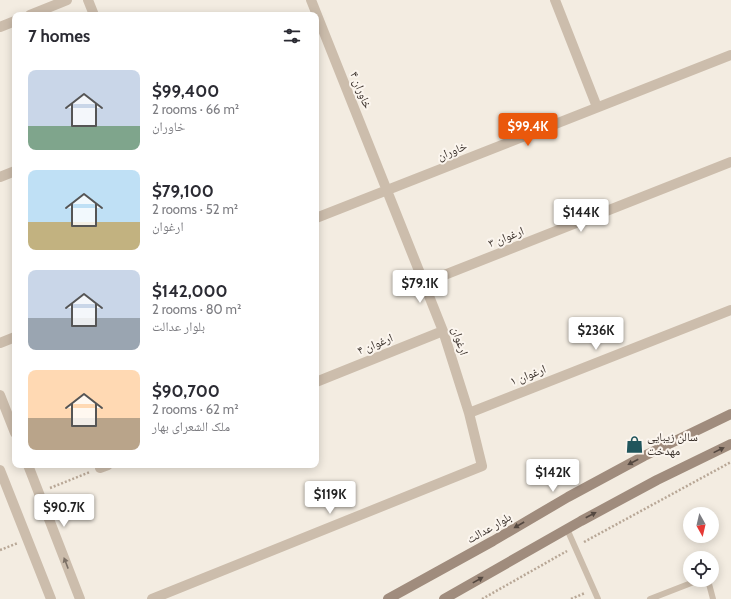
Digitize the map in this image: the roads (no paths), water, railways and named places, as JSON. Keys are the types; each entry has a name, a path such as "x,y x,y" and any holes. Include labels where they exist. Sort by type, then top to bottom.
{"main road":[{"name":"بلوار عدالت","path":"388,599 493,541 568,497 644,456 731,414"},
{"path":"444,599 656,480 731,444"}],"street":[{"path":"37,12 67,0"},
{"path":"88,0 93,12"},
{"name":"خاوران ۴","path":"311,0 316,12"},
{"path":"555,0 597,108"},
{"name":"خاوران ۴","path":"319,20 387,190"},
{"path":"0,27 12,22"},
{"name":"خاوران","path":"319,217 731,55"},
{"name":"ارغوان ۳","path":"424,283 731,162"},
{"path":"0,177 12,172"},
{"name":"ارغوان","path":"152,599 482,466 469,412 443,331 387,190"},
{"name":"ارغوان ۱","path":"469,412 731,310"},
{"name":"ارغوان ۴","path":"319,381 443,331"},
{"path":"0,343 12,338"},
{"path":"0,395 12,425"},
{"path":"29,468 80,599"},
{"path":"0,470 51,599"}],"lane":[{"path":"567,529 598,599"},
{"path":"650,599 683,586"},
{"path":"710,587 713,599"}],"place":[{"name":"سالن زیبایی مهدخت","path":"634,444"}]}
